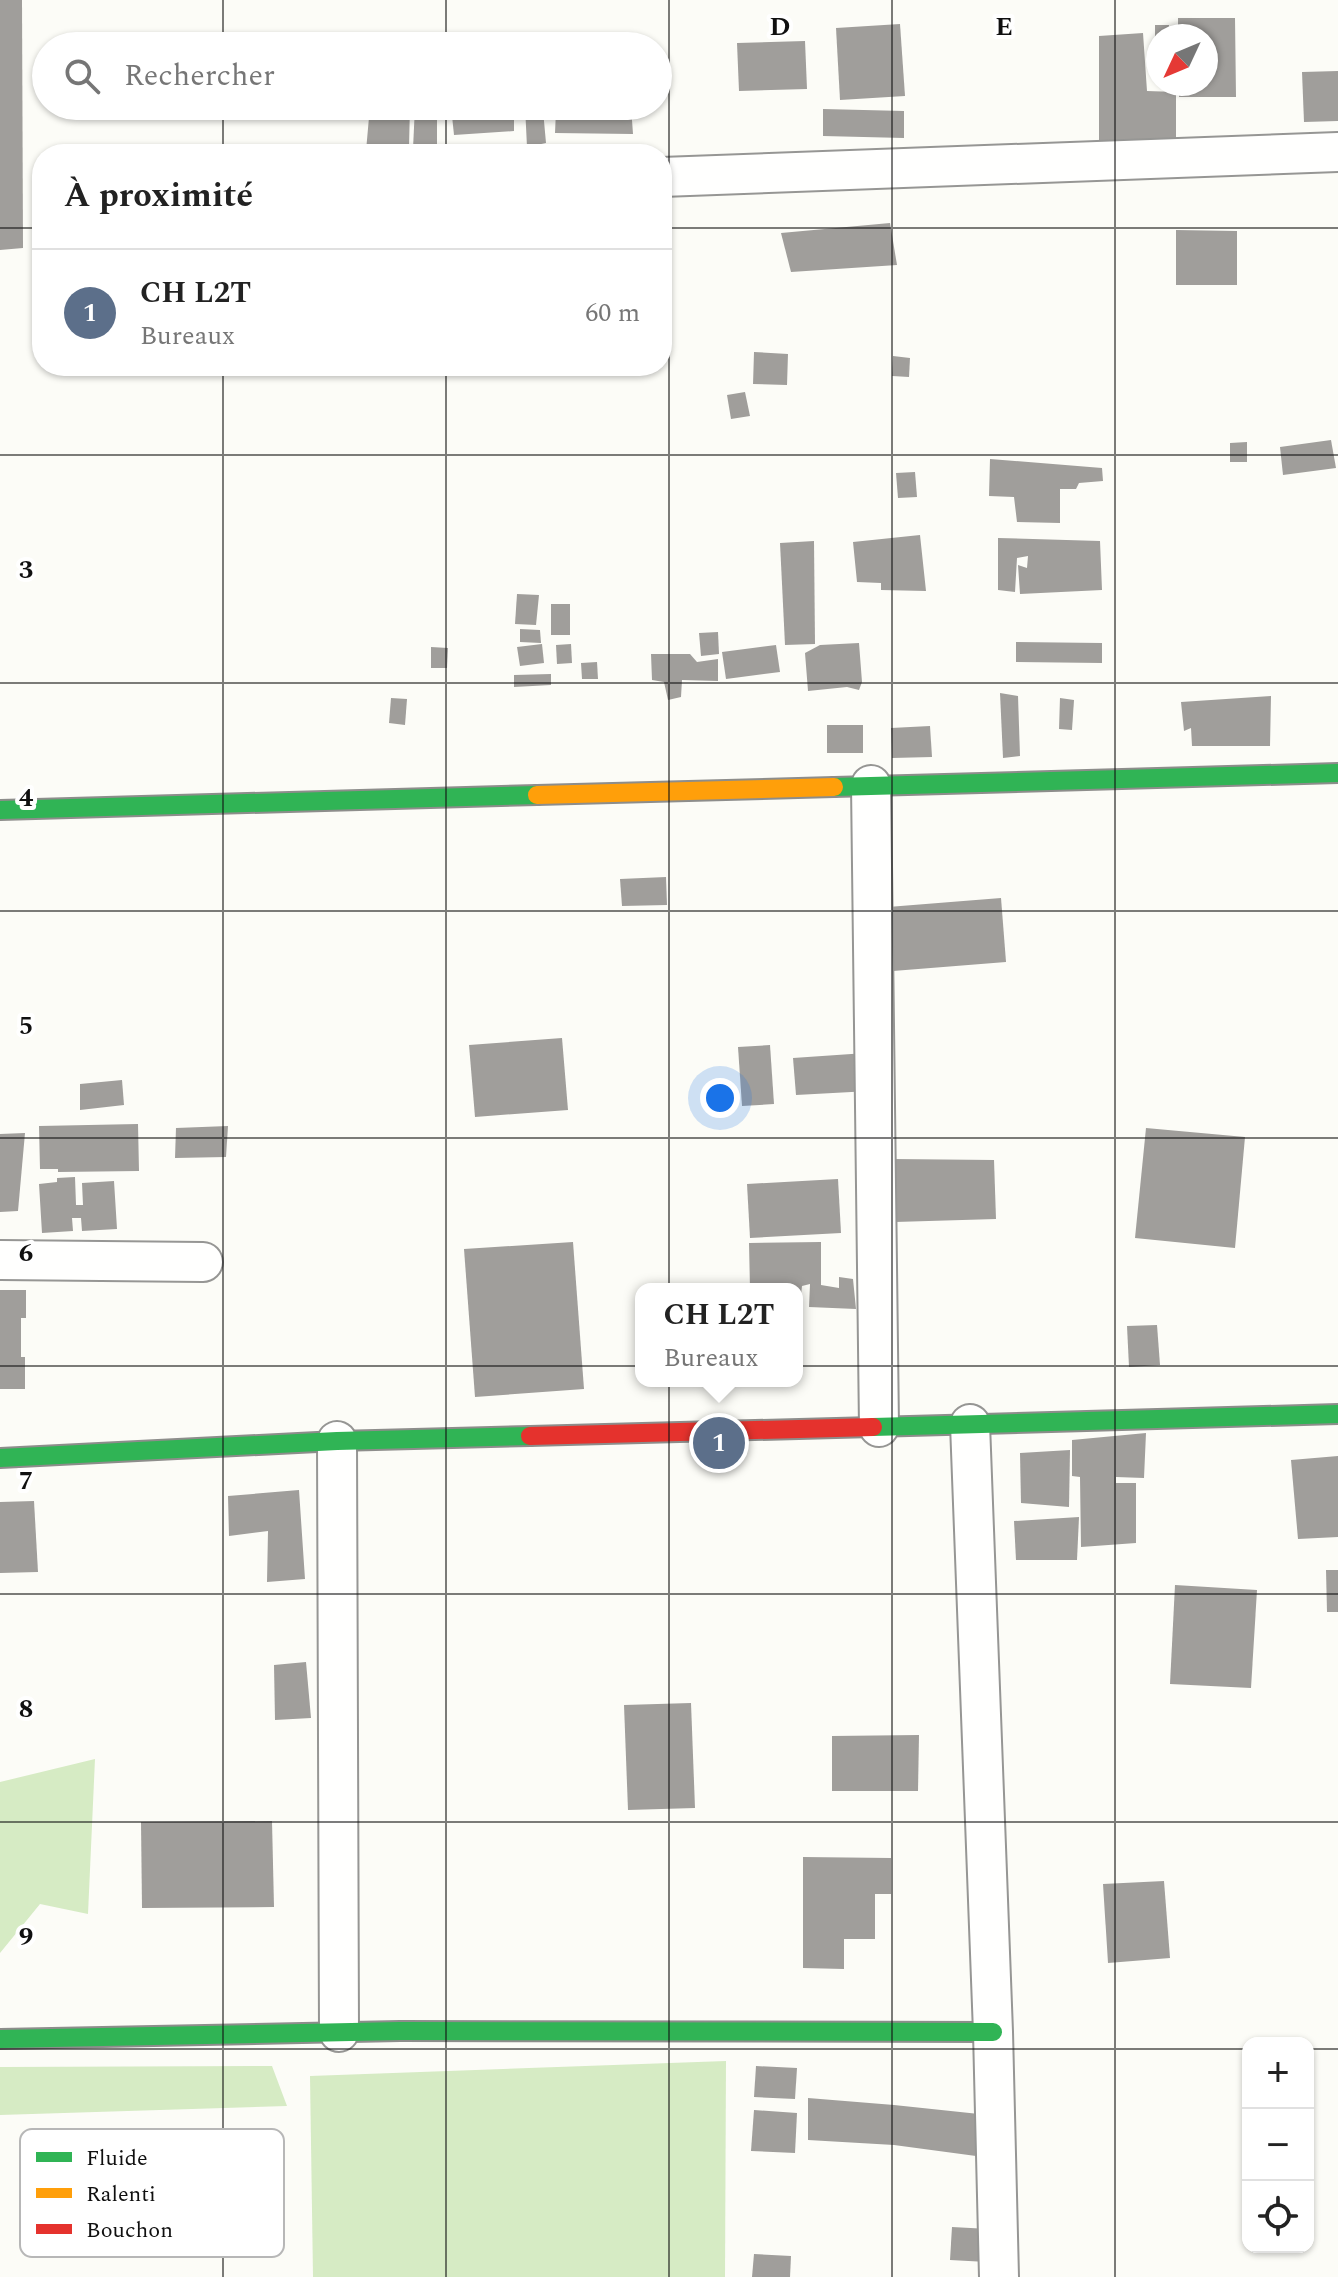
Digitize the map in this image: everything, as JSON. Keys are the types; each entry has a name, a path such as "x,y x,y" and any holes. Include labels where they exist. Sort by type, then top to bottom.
{"street":[{"path":"672,177 1338,152"},
{"path":"0,810 1338,773"},
{"path":"871,785 879,1427"},
{"path":"0,1260 203,1262"},
{"path":"0,1458 337,1441 1338,1414"},
{"path":"970,1424 999,2277"},
{"path":"337,1441 339,2032"},
{"path":"0,2039 339,2032 993,2032"}],"green space":[{"path":"95,1759 88,1914 40,1904 0,1953 0,1782"},
{"path":"726,2061 725,2277 313,2277 310,2076"},
{"path":"272,2066 287,2106 0,2115 0,2067"}],"building":[{"path":"0,0 22,0 23,248 0,250"},
{"path":"1178,18 1235,18 1236,97 1179,97 1218,96 1218,24 1178,24"},
{"path":"900,24 905,96 840,100 836,28"},
{"path":"1143,33 1146,96 1176,96 1176,148 1099,148 1099,36"},
{"path":"805,41 807,89 739,91 737,43"},
{"path":"1338,71 1338,121 1304,122 1302,72"},
{"path":"823,109 904,111 904,138 823,136"},
{"path":"369,120 410,120 409,144 367,144"},
{"path":"414,120 437,120 437,144 413,144"},
{"path":"452,120 514,120 514,131 454,135"},
{"path":"526,120 544,120 546,143 527,144"},
{"path":"556,120 632,120 633,134 555,133"},
{"path":"890,223 897,265 791,272 781,233"},
{"path":"1176,230 1237,231 1237,285 1176,285"},
{"path":"754,352 788,354 787,385 753,384"},
{"path":"893,356 910,358 909,377 892,376"},
{"path":"745,392 750,416 731,419 727,395"},
{"path":"1331,440 1336,468 1283,475 1280,447"},
{"path":"1247,442 1247,462 1230,462 1230,443"},
{"path":"990,459 1102,468 1103,481 1079,483 1076,489 1060,489 1060,523 1017,522 1014,497 989,496"},
{"path":"915,472 917,497 898,498 896,473"},
{"path":"920,535 926,591 881,590 881,583 857,582 853,542"},
{"path":"998,538 1100,541 1102,590 1020,594 1018,565 1027,568 1028,556 1017,558 1015,592 998,590"},
{"path":"814,541 815,644 785,645 780,543"},
{"path":"517,594 539,595 536,625 515,624"},
{"path":"551,604 570,604 570,635 551,635"},
{"path":"520,629 540,630 541,643 520,642"},
{"path":"718,632 719,654 701,656 699,633"},
{"path":"1016,642 1102,643 1102,663 1016,662"},
{"path":"859,643 862,682 859,690 847,687 808,691 805,653 820,645"},
{"path":"542,644 544,663 520,666 517,647"},
{"path":"571,644 572,663 557,664 556,645"},
{"path":"776,645 780,672 726,679 722,652"},
{"path":"431,647 448,648 447,668 431,668"},
{"path":"651,654 690,654 697,662 718,659 718,681 682,680 681,697 668,700 664,682 652,680"},
{"path":"597,662 598,679 582,679 581,663"},
{"path":"551,674 551,685 514,687 514,675"},
{"path":"1000,693 1018,696 1020,756 1003,758"},
{"path":"1271,696 1270,746 1192,746 1191,728 1184,731 1181,702"},
{"path":"391,698 407,699 405,725 389,723"},
{"path":"1060,698 1074,700 1072,730 1059,729"},
{"path":"827,725 863,725 863,753 827,753"},
{"path":"930,726 932,757 892,758 891,728"},
{"path":"666,877 667,905 622,906 620,879"},
{"path":"1001,898 1006,962 893,971 888,907"},
{"path":"562,1038 568,1110 475,1117 469,1045"},
{"path":"770,1045 774,1104 742,1106 738,1047"},
{"path":"866,1053 870,1091 796,1095 793,1058"},
{"path":"122,1080 124,1105 80,1110 80,1084"},
{"path":"138,1124 139,1171 58,1172 58,1169 40,1169 39,1126"},
{"path":"228,1126 226,1157 175,1158 176,1128"},
{"path":"1146,1128 1245,1137 1235,1248 1135,1238"},
{"path":"25,1133 18,1211 0,1212 0,1134"},
{"path":"893,1159 994,1160 996,1219 895,1222"},
{"path":"75,1177 76,1205 83,1205 82,1183 114,1181 117,1229 82,1231 81,1218 72,1218 73,1231 42,1233 39,1184 57,1182 57,1178"},
{"path":"838,1179 841,1233 750,1238 747,1184"},
{"path":"573,1242 584,1389 475,1397 464,1249"},
{"path":"821,1242 821,1285 839,1288 839,1277 853,1279 856,1309 809,1307 810,1284 750,1283 749,1243"},
{"path":"0,1290 26,1290 26,1318 21,1318 25,1389 0,1389"},
{"path":"1157,1325 1160,1365 1129,1367 1127,1326"},
{"path":"1146,1433 1144,1478 1116,1477 1116,1483 1136,1483 1136,1543 1081,1547 1080,1477 1072,1476 1072,1440"},
{"path":"1070,1450 1069,1507 1021,1503 1020,1453"},
{"path":"1338,1456 1338,1537 1298,1539 1291,1460"},
{"path":"299,1490 305,1579 267,1582 268,1531 229,1536 228,1496"},
{"path":"34,1501 38,1572 0,1573 0,1502"},
{"path":"1079,1517 1077,1560 1016,1560 1014,1521"},
{"path":"1326,1570 1338,1570 1338,1612 1327,1612"},
{"path":"1175,1585 1257,1590 1251,1688 1170,1684"},
{"path":"306,1662 311,1718 275,1720 274,1665"},
{"path":"691,1703 695,1808 628,1810 624,1705"},
{"path":"919,1735 918,1791 832,1791 832,1736"},
{"path":"272,1821 274,1907 142,1908 141,1822"},
{"path":"803,1857 891,1858 891,1894 875,1894 875,1939 844,1939 844,1969 803,1968"},
{"path":"1164,1881 1170,1958 1108,1963 1103,1884"},
{"path":"756,2066 797,2068 795,2099 754,2097"},
{"path":"808,2098 979,2114 976,2156 894,2145 808,2140"},
{"path":"754,2110 797,2113 795,2153 751,2151"},
{"path":"952,2227 989,2229 987,2262 950,2260"},
{"path":"754,2254 791,2256 790,2277 752,2277"}],"traffic: fast":[{"path":"834,787 1338,773"},
{"path":"0,810 537,795"},
{"path":"873,1427 1338,1414"},
{"path":"0,1458 337,1441 530,1436"},
{"path":"0,2039 400,2031 993,2032"}],"traffic: slow":[{"path":"537,795 834,787"}],"traffic: jam":[{"path":"530,1436 873,1427"}],"place":[{"name":"CH L2T","path":"719,1443"}]}
